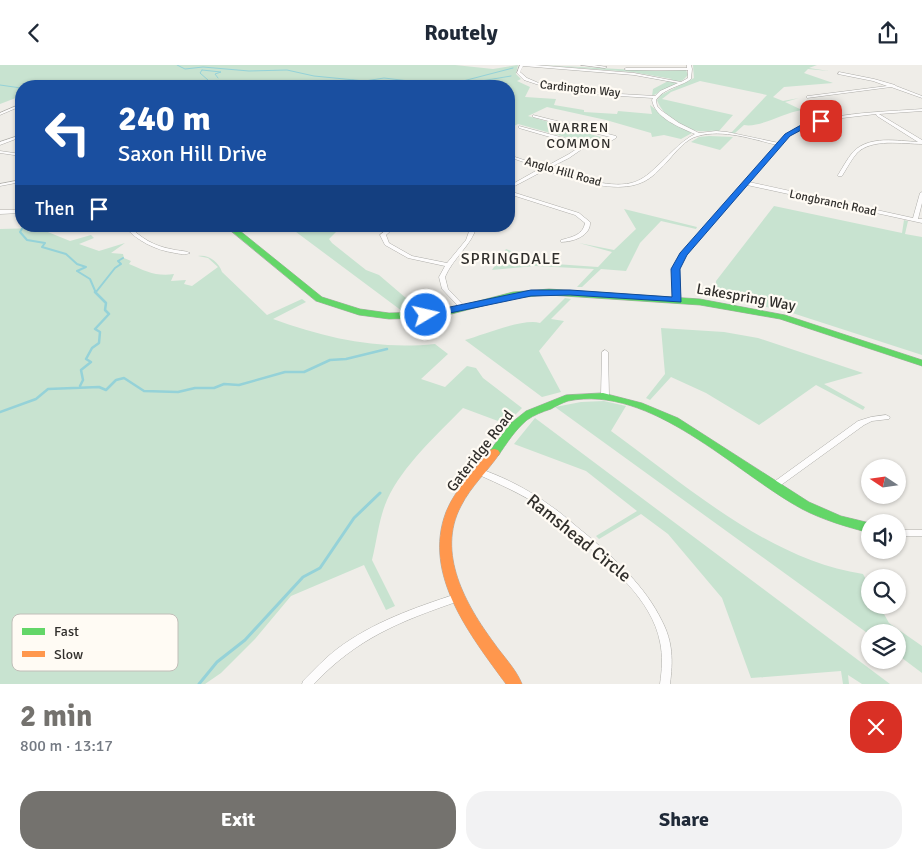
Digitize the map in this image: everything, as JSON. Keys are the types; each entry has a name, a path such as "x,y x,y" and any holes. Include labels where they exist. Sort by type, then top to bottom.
{"street":[{"path":"522,65 634,74 682,83"},
{"name":"Cardington Way","path":"522,65 518,72 522,78 542,87 655,97"},
{"path":"583,65 690,67 690,78 660,92 655,97 656,106 662,114 700,135 730,135 779,145"},
{"path":"839,73 865,77 922,97"},
{"path":"808,97 894,86"},
{"path":"0,114 15,108"},
{"path":"678,300 675,278 678,262 745,183 796,129 812,123 922,110"},
{"path":"877,114 922,143"},
{"path":"520,127 595,148 614,137 534,116"},
{"name":"Anglo Hill Road","path":"515,158 602,184 631,185 648,177 690,139 700,135"},
{"path":"0,144 15,138"},
{"path":"840,175 857,151 865,145 922,143"},
{"path":"515,186 585,145"},
{"path":"0,152 15,154"},
{"path":"0,185 15,182"},
{"name":"Longbranch Road","path":"745,183 922,221"},
{"path":"515,192 577,214 588,223 588,229 582,234 563,241"},
{"path":"915,220 922,193"},
{"path":"0,212 15,212"},
{"path":"133,232 147,244 171,251 187,253"},
{"name":"Lakespring Way","path":"236,232 307,291 330,304 359,312 389,316 426,315 513,295 549,292 678,300 740,307 782,317 922,363"},
{"path":"386,232 383,235 387,244 410,257 448,265"},
{"path":"463,308 445,289 442,277 448,265 468,241 472,232"},
{"path":"605,352 605,396"},
{"name":"Gateridge Road","path":"515,684 456,598 446,559 446,540 456,507 464,492 521,421 535,410 566,398 605,396 632,401 661,413 816,511 861,525"},
{"path":"774,486 861,423 871,419 886,417"},
{"name":"Ramshead Circle","path":"480,472 509,485 546,507 636,585 661,627 667,653 665,684"},
{"path":"906,533 922,533"},
{"path":"307,684 336,655 383,624 456,598"}],"green space":[{"path":"0,65 455,65 493,69 518,65 516,74 521,79 517,81 530,87 525,97 556,99 554,105 584,110 584,112 617,114 618,111 652,114 650,105 671,122 692,133 681,139 664,135 652,137 651,133 606,120 547,107 528,116 604,138 590,144 518,124 515,126 515,80 15,80 15,98 0,104"},
{"path":"542,65 656,71 686,70 688,75 683,80 652,96 653,89 672,79 632,72"},
{"path":"693,65 817,65 809,68 829,71 808,69 804,73 833,83 784,87 773,97 783,101 799,98 785,102 802,110 757,124 744,125 735,133 731,133 767,95 700,81 671,92 662,99 733,115 719,131 698,131 673,120 663,111 657,100 661,95 694,78"},
{"path":"699,137 733,137 720,150 691,142"},
{"path":"774,206 902,233 904,220 908,221 905,234 922,237 922,355 783,310 716,298 716,281"},
{"path":"624,209 697,227 696,229 661,221 640,243 626,271 601,269 582,287 577,287 594,269 535,266 492,270 506,249 541,263 598,267 612,252 579,243 614,250 636,229"},
{"path":"0,229 15,229 15,232 48,232 70,241 91,235 94,238 79,244 99,251 125,243 111,253 123,254 124,258 131,261 129,264 146,271 162,275 174,274 171,281 186,280 184,284 192,286 218,267 208,258 198,256 206,256 216,262 222,272 267,315 302,299 306,302 273,319 313,332 352,341 393,345 435,344 448,354 421,379 445,387 467,366 476,368 483,378 522,408 506,424 463,408 421,451 394,487 382,514 372,560 395,606 386,610 364,565 291,596 255,639 221,673 205,684 0,684"},
{"path":"296,232 336,232 329,239 332,243 366,270 379,275 420,310 402,311"},
{"path":"565,298 571,299 551,319 564,321 539,351 561,392 542,397 465,340 514,325 533,322 540,323"},
{"path":"661,328 724,332 758,338 863,373 824,384 865,407 863,410 816,385 759,425 706,393 671,377 650,400 646,398 665,374"},
{"path":"604,401 626,406 611,431 730,518 762,537 795,553 828,566 861,574 861,614 884,614 890,624 861,624 861,628 555,407 581,402"},
{"path":"535,418 861,662 861,669 870,669 890,684 862,684 848,675 849,684 843,684 841,671 751,678 722,598 668,534 641,514 599,539 596,536 637,511 586,471 514,444"},
{"path":"906,635 922,646 922,673 906,661"}],"waterway":[{"path":"177,65 185,69 203,67 249,71 287,70 314,76 355,80"},
{"path":"467,80 513,68"},
{"path":"208,80 200,73 202,70 221,72 215,74 218,78"},
{"path":"487,80 511,76"},
{"path":"371,80 384,78 401,80"},
{"path":"0,85 15,87"},
{"path":"20,232 27,240 45,243 42,247 66,254 77,264 86,267 77,271 90,279 96,293"},
{"path":"96,292 115,268 121,264 118,261 123,258"},
{"path":"80,386 83,380 81,370 91,362 86,359 92,348 99,343 100,332 95,329 109,314 105,310 106,303 96,293"},
{"path":"0,412 36,399 48,389 99,387 106,390 116,380 124,378 144,391 178,392 195,388 214,388 224,384 239,385 285,372 304,372 330,360 346,359 387,349"},
{"path":"199,684 217,662 245,640 303,577 320,568 354,518 380,493"}],"traffic: fast":[{"path":"236,232 319,299 359,312 389,316 426,315 444,313 513,295 549,292 700,302 782,317 922,363"},
{"path":"494,453 515,426 530,413 566,398 603,396 639,405 674,421 708,441 805,505 837,519 861,526"}],"traffic: slow":[{"path":"494,453 466,489 452,512 446,535 446,558 461,604 487,646 515,684"}],"district":[{"name":"WARREN COMMON","path":"579,135"},
{"name":"SPRINGDALE","path":"511,259"}],"route":[{"path":"426,315 444,313 499,298 531,293 549,292 678,300 675,278 678,262 683,255 788,135 803,126 821,121"}]}
